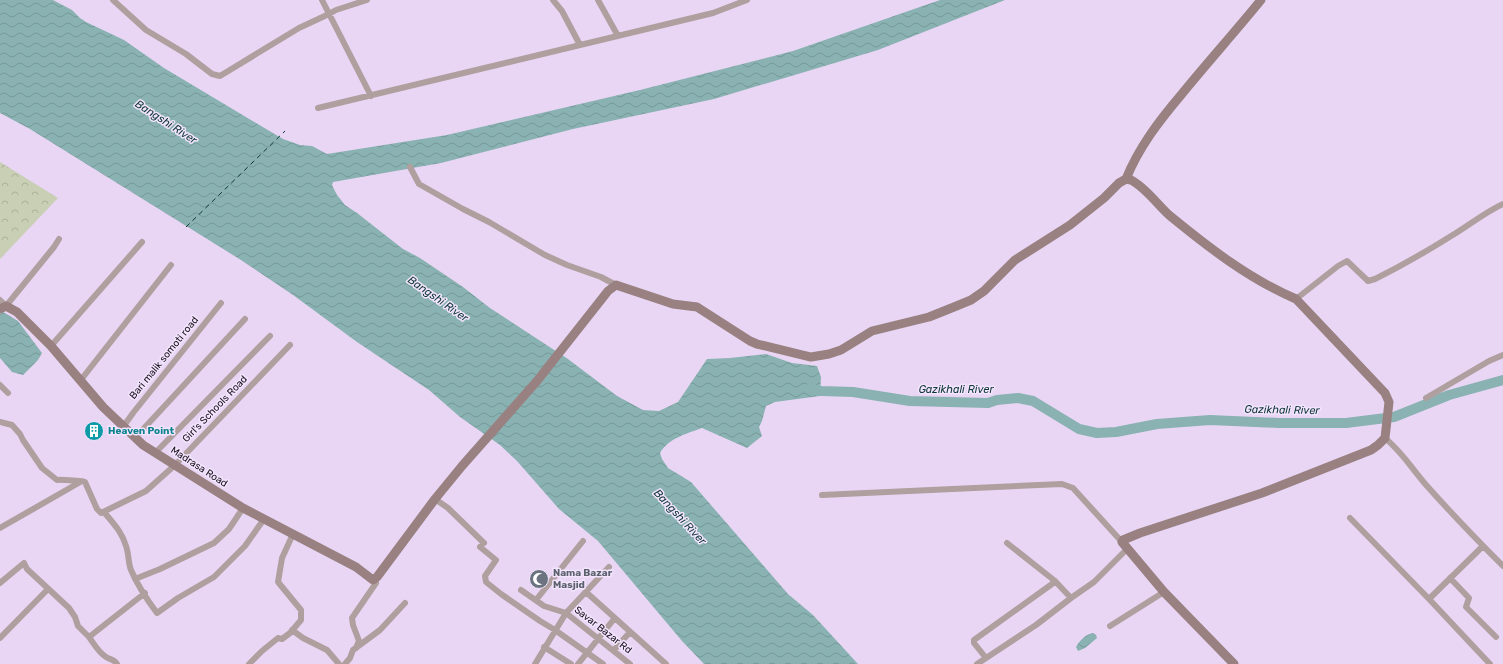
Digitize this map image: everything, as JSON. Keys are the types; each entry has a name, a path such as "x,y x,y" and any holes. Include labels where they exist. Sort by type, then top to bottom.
{"street":[{"path":"113,0 146,30 186,54 212,74 220,76 299,28 336,10 367,0"},
{"path":"322,0 371,96"},
{"path":"553,0 562,11 580,45"},
{"path":"598,0 618,36"},
{"path":"318,108 713,13 747,0"},
{"path":"410,167 419,184 567,266 601,277 616,285 673,304 697,307 750,341 811,358 841,350 872,331 929,317 971,300 984,291 1015,260 1070,225 1104,198 1119,183 1126,179 1140,150 1152,132 1202,69 1237,30 1261,0"},
{"path":"977,664 1036,625 1094,582 1125,546 1126,538 1262,493 1323,469 1370,450 1378,445 1385,434 1389,402 1385,393 1296,299 1278,291 1217,253 1168,213 1134,181 1126,179"},
{"path":"1296,299 1338,266 1347,261 1368,281 1375,279 1425,252 1460,231 1489,210 1503,204"},
{"path":"2,305 54,247 59,239"},
{"path":"51,346 142,242"},
{"path":"80,380 171,265"},
{"path":"356,649 359,641 352,618 374,581 435,499 537,381 608,291 616,285"},
{"name":"Bari malik somoti road","path":"123,427 221,303"},
{"name":"Madrasa Road","path":"2,305 17,312 51,346 103,407 135,438 175,466 243,508 356,567 374,581"},
{"path":"135,438 245,319"},
{"path":"156,452 270,336"},
{"name":"Girl's Schools Road","path":"104,512 146,491 175,466 290,345"},
{"path":"1426,398 1489,361 1503,355"},
{"path":"0,385 8,393"},
{"path":"0,422 12,425 20,434 42,468 56,480 62,479 85,482 97,509 101,513 104,512 117,526 126,546 130,568 135,579 157,613 178,598 214,577 245,546 264,519"},
{"path":"1385,434 1420,477 1503,566"},
{"path":"0,528 82,481"},
{"path":"822,496 1062,484 1073,488 1164,592 1234,664"},
{"path":"435,499 448,508 496,560 485,576 486,582 603,664"},
{"path":"135,579 160,570 214,543 229,529 243,508"},
{"path":"1350,518 1490,664"},
{"path":"249,664 278,638 282,639 301,620 301,610 278,582 282,558 293,534"},
{"path":"536,600 583,541"},
{"path":"1007,543 1055,581 1071,598"},
{"path":"1429,599 1483,546"},
{"path":"0,583 24,563 27,569 68,608 75,617 78,626 89,637 98,650 106,657 114,660 117,664"},
{"path":"536,664 544,647 566,613 609,567"},
{"path":"1450,578 1469,598 1466,607 1496,637"},
{"path":"986,658 974,643 974,640 1055,581"},
{"path":"0,638 48,589"},
{"name":"Savar Bazar Rd","path":"521,590 544,606 566,613 630,664"},
{"path":"586,592 630,632 661,663"},
{"path":"1110,626 1164,592"},
{"path":"89,637 112,617 144,593"},
{"path":"347,663 351,653 380,630 405,603"},
{"path":"578,664 614,619"},
{"path":"292,630 302,638 327,650 339,664"},
{"path":"614,650 630,632"},
{"path":"544,647 571,664"}],"green space":[{"path":"0,162 58,198 0,259"}],"water":[{"name":"Bangshi River","path":"0,0 53,0 72,10 86,22 124,40 164,68 283,139 300,145 312,146 327,154 447,135 640,90 793,51 940,0 1005,0 878,50 714,99 573,129 441,163 333,182 332,185 337,195 345,205 403,249 420,258 463,287 490,308 568,359 617,396 643,410 659,411 678,402 707,359 766,354 792,363 817,366 821,377 820,396 775,402 766,406 759,427 762,436 747,448 702,428 673,440 660,453 668,468 691,482 788,594 813,615 858,664 704,664 682,641 598,541 559,509 517,461 500,445 460,417 429,390 357,342 293,295 241,260 30,129 0,113"},
{"path":"3,312 18,321 42,353 38,360 23,375 12,372 0,358 0,314"},
{"path":"1093,633 1097,638 1085,648 1078,651 1076,647 1079,642 1085,636"}],"waterway":[{"name":"Gazikhali River","path":"809,389 853,392 910,401 988,403 997,400 1018,398 1033,401 1079,429 1097,433 1116,432 1157,424 1210,420 1279,423 1346,423 1394,417 1449,395 1503,380"}],"ferry route":[{"path":"186,227 285,131"}],"place":[{"name":"Heaven Point","path":"94,431"},
{"name":"Nama Bazar Masjid","path":"539,579"}]}
